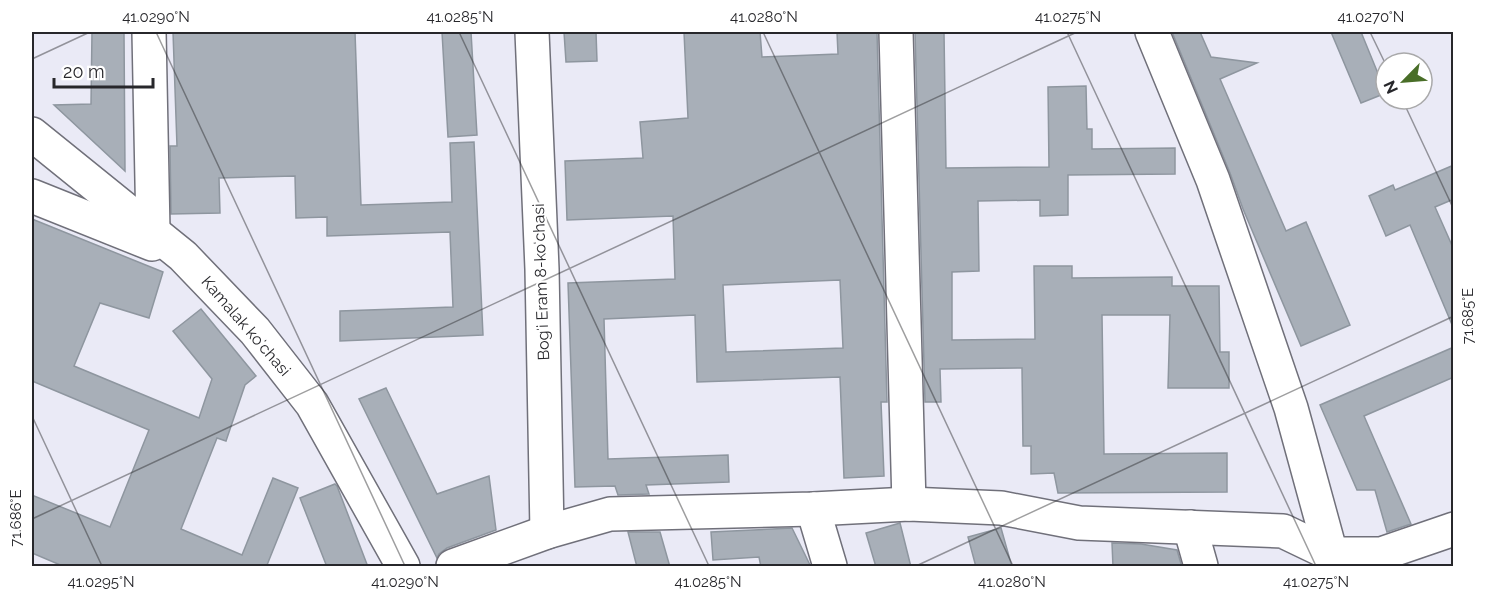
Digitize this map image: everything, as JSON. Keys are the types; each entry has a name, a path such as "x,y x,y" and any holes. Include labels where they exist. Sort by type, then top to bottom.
{"street":[{"path":"149,32 153,231"},
{"name":"Bogʻi Eram 8-koʻchasi","path":"532,32 542,269 547,532"},
{"path":"896,32 909,504"},
{"path":"1152,32 1224,212 1291,408 1331,554"},
{"name":"Kamalak koʻchasi","path":"32,134 183,256 255,332 312,404 403,567"},
{"path":"32,196 183,256"},
{"path":"453,567 547,532 610,514 909,504 1001,508 1079,523 1283,531 1331,554 1381,554 1454,529"},
{"path":"813,509 830,567"},
{"path":"1190,527 1201,567"}],"building":[{"path":"92,32 124,32 125,171 54,105 91,104"},
{"path":"173,32 355,32 361,205 452,202 450,143 474,142 483,335 340,341 340,311 453,307 450,232 327,236 327,217 296,218 295,176 219,178 220,213 171,214 170,146 177,146"},
{"path":"442,32 471,32 477,135 448,137"},
{"path":"564,32 596,32 597,61 566,62"},
{"path":"684,32 760,32 762,57 838,54 837,32 877,32 887,402 881,402 884,476 844,478 840,377 697,382 695,315 604,319 608,459 728,455 729,482 646,485 649,494 618,495 615,486 575,487 568,283 675,279 673,216 567,220 565,161 643,158 640,122 688,118","holes":["840,280 843,348 726,352 723,285"]},
{"path":"915,32 944,32 946,168 1049,167 1048,87 1086,86 1087,129 1092,129 1092,149 1175,148 1175,174 1068,175 1068,215 1040,216 1040,200 978,201 979,271 952,272 952,340 1035,339 1034,266 1072,266 1072,278 1172,277 1172,286 1219,286 1220,352 1229,352 1229,388 1168,388 1170,315 1102,315 1104,454 1227,453 1227,492 1058,493 1054,473 1031,474 1031,446 1023,446 1022,368 940,369 941,402 925,402"},
{"path":"1172,32 1200,32 1211,57 1257,63 1220,79 1286,231 1306,222 1350,325 1301,346"},
{"path":"1331,32 1361,32 1374,64 1374,98 1361,103"},
{"path":"1454,165 1454,199 1435,207 1454,250 1453,327 1410,225 1386,236 1369,196 1393,185 1395,190"},
{"path":"32,219 163,272 149,318 100,303 74,366 199,418 212,379 173,331 201,309 256,376 245,385 226,441 217,438 181,529 242,555 273,478 298,488 267,565 269,567 65,567 32,553 32,495 110,527 149,430 32,381"},
{"path":"1454,347 1454,377 1364,416 1411,524 1387,532 1375,490 1357,490 1320,405"},
{"path":"386,388 437,494 489,476 496,530 447,548 437,558 359,399"},
{"path":"335,484 368,567 327,567 300,498"},
{"path":"900,523 911,567 876,567 866,533"},
{"path":"792,528 811,567 761,567 759,557 713,560 711,532"},
{"path":"1001,528 1012,567 976,567 968,537"},
{"path":"628,532 660,532 670,567 637,567"},
{"path":"1112,543 1141,544 1177,550 1182,567 1113,567"}]}
